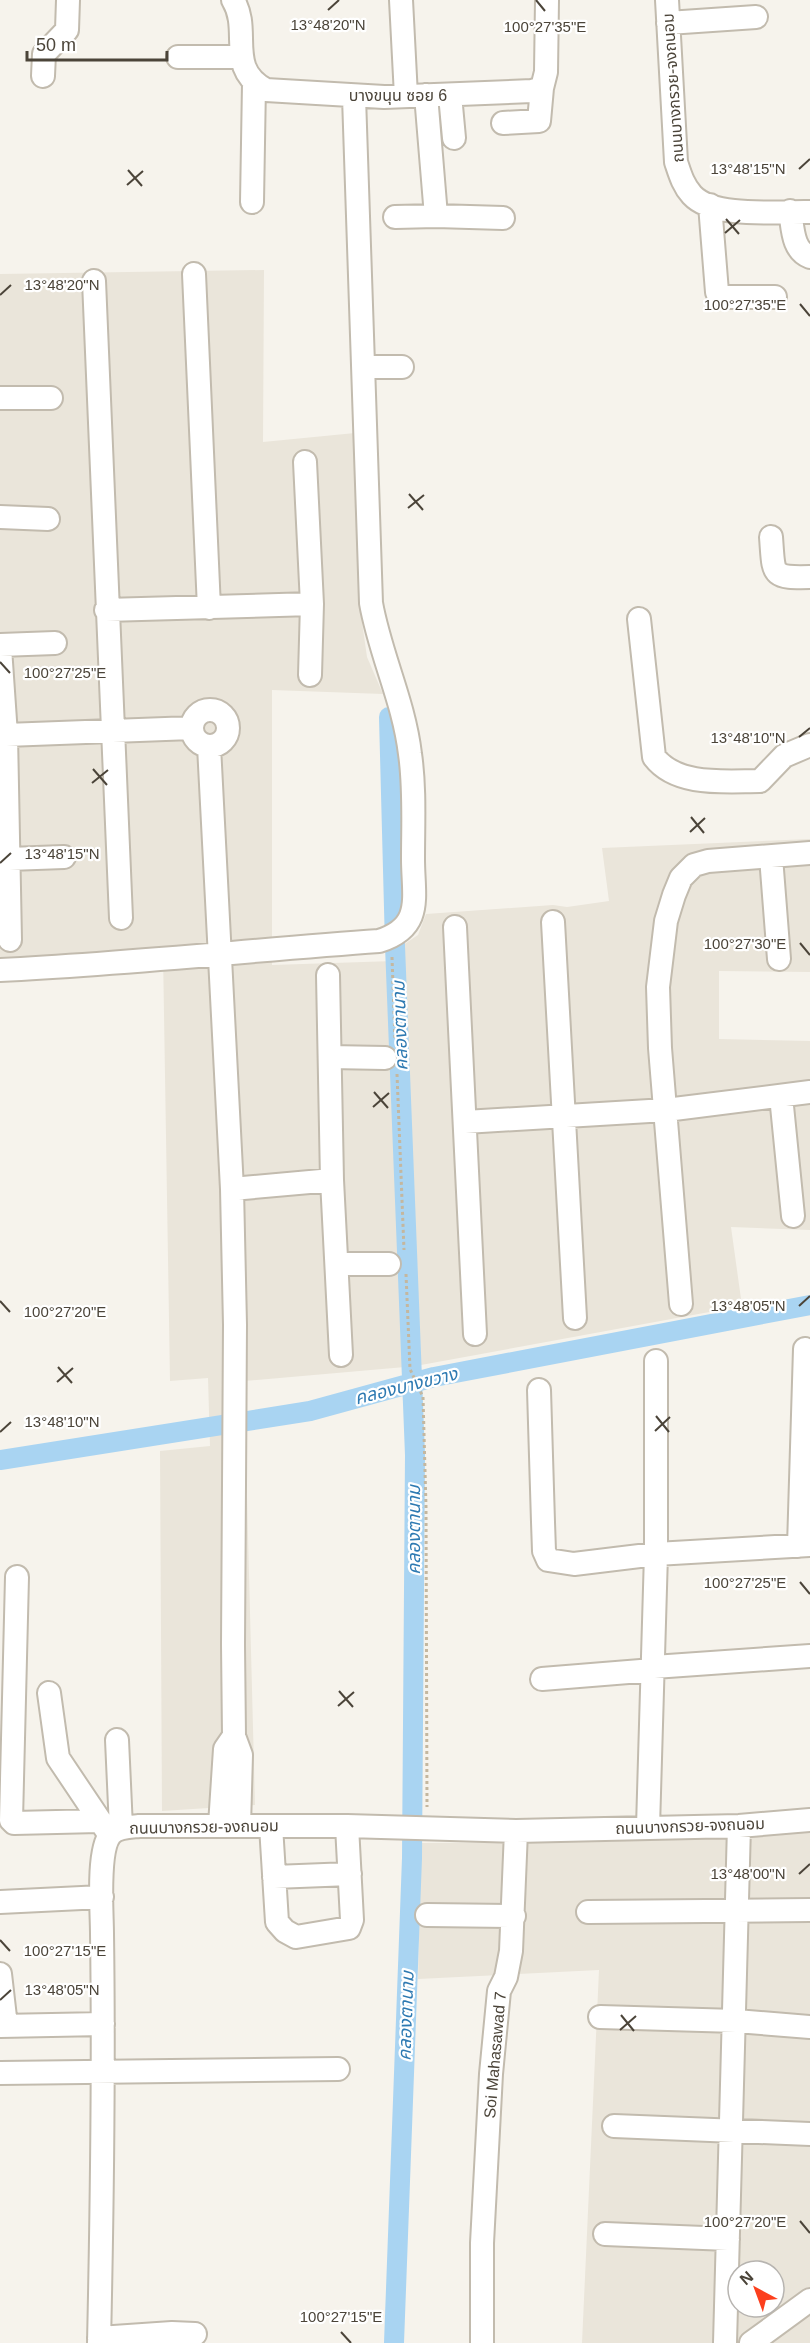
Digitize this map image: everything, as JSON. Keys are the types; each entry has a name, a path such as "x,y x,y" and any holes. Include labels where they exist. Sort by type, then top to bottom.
{"street":[{"path":"43,76 44,54 67,30 68,0"},
{"path":"401,0 436,216"},
{"path":"503,123 542,118 542,88 546,72 547,0"},
{"name":"ถนนบางกรวย-จงถนอม","path":"667,0 676,162 682,181 693,196 710,206"},
{"path":"234,1 242,57 247,76 254,84 252,202"},
{"path":"668,23 756,17"},
{"path":"178,57 242,57"},
{"name":"บางขนุน ซอย 6","path":"254,84 266,90 354,97 450,95 532,91 542,88"},
{"path":"450,95 454,138"},
{"path":"0,970 108,964 219,952 379,941 396,936 414,912 410,753 400,707 376,634 371,603 354,97"},
{"path":"775,297 724,297 717,292 710,206 730,210 800,212 797,245 800,251 810,257"},
{"path":"394,218 436,216 503,218"},
{"path":"194,274 209,608"},
{"path":"94,281 106,610 114,729 121,918"},
{"path":"364,367 402,367"},
{"path":"0,398 51,398"},
{"path":"305,462 312,604 310,675"},
{"path":"0,517 48,519"},
{"path":"771,537 773,566 776,573 784,578 810,577"},
{"path":"106,610 312,604"},
{"path":"639,619 654,757 662,767 707,782 760,781 784,756 810,745"},
{"path":"10,940 0,647 55,643"},
{"path":"203,712 217,712 223,716 228,729 226,735 216,745 209,746 197,741 192,728 193,722 203,712"},
{"path":"4,745 114,729 192,728"},
{"path":"209,746 232,1189 235,1325 232,1392 234,1736 241,1755 230,1825"},
{"path":"681,1304 658,987 666,921 681,878 694,865 708,861 810,853"},
{"path":"9,859 64,857"},
{"path":"771,857 778,959"},
{"path":"553,922 575,1318"},
{"path":"455,927 476,1334"},
{"path":"328,975 332,1180 341,1355"},
{"path":"330,1058 392,1058"},
{"path":"465,1122 666,1110 810,1092"},
{"path":"781,1096 793,1216"},
{"path":"232,1189 332,1180"},
{"path":"337,1264 400,1260"},
{"path":"539,1390 544,1541 548,1560 574,1564 656,1554 804,1545 805,1349"},
{"path":"648,1827 648,1746 656,1554 656,1361"},
{"path":"16,1577 11,1820 14,1823 110,1828"},
{"path":"542,1679 810,1656"},
{"path":"49,1693 58,1758 110,1828"},
{"path":"110,1828 117,1740"},
{"name":"ถนนบางกรวย-จงถนอม","path":"99,2341 104,2071 102,1897 104,1850 110,1828 230,1825 516,1831 739,1826 810,1820"},
{"path":"271,1826 277,1922 285,1931 296,1937 349,1928 352,1920 347,1826"},
{"path":"725,2343 739,1826"},
{"name":"Soi Mahasawad 7","path":"482,2343 483,2244 491,2074 499,1990 510,1964 514,1916 516,1831"},
{"path":"274,1877 350,1874"},
{"path":"0,1902 102,1897"},
{"path":"588,1912 810,1910"},
{"path":"427,1915 514,1916"},
{"path":"0,1974 3,2026 103,2024"},
{"path":"600,2017 810,2026"},
{"path":"0,2073 338,2069"},
{"path":"614,2126 810,2134"},
{"path":"605,2234 728,2240"},
{"path":"751,2343 810,2300"},
{"path":"99,2341 172,2333 195,2334"}],"path":[{"path":"391,946 392,1058 400,1260 410,1369 423,1397 426,1507 425,1803"}],"shaded area":[{"path":"264,270 263,442 355,433 361,615 367,657 383,694 272,690 272,965 394,961 405,1367 244,1381 255,1805 162,1811 160,1451 210,1446 208,1378 170,1381 163,953 0,957 0,274"},
{"path":"810,839 810,972 719,971 719,1039 810,1041 810,1230 731,1227 742,1306 421,1365 403,945 418,935 426,914 553,905 567,907 609,901 602,848"},
{"path":"810,1821 810,2343 582,2343 599,1970 418,1979 421,1843 607,1842"}],"waterway":[{"name":"คลองตานาม","path":"389,717 395,946 415,1455 412,1858 394,2343"},
{"name":"คลองบางขวาง","path":"0,1460 310,1411 434,1377 810,1305"}]}
